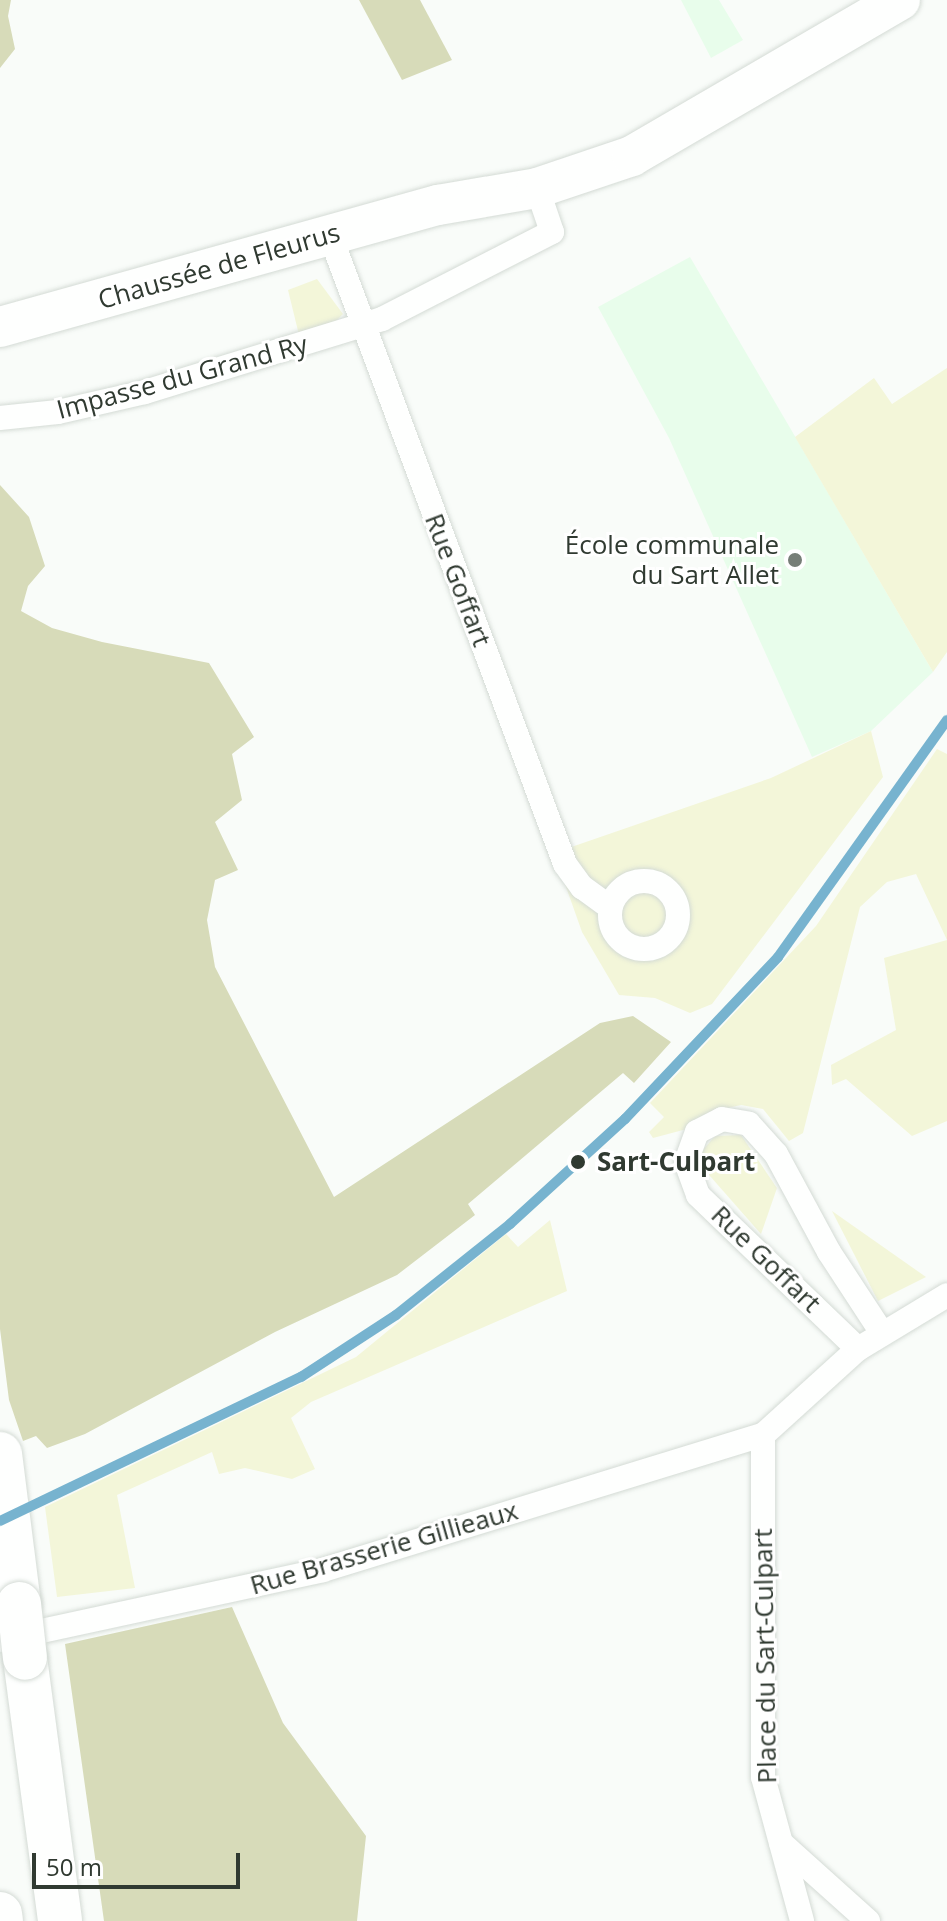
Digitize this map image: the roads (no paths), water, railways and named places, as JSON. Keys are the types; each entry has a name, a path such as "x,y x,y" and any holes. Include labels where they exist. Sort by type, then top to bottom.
{"highway":[{"path":"0,1454 15,1634 60,1921"},
{"path":"0,1914 1,1921"}],"main road":[{"name":"Chaussée de Fleurus","path":"0,327 438,205 537,188 632,156 900,0"},
{"name":"Chaussée de Fleurus","path":"438,205 547,158 736,97"}],"street":[{"name":"Impasse du Grand Ry","path":"0,418 58,412 172,385 338,335 361,323 382,319 552,232 537,188"},
{"name":"Rue Goffart","path":"330,235 565,864 582,887 610,907"},
{"name":"Rue Goffart","path":"858,1349 698,1195 686,1162 697,1132 722,1119 749,1124 776,1154 829,1252 882,1333"},
{"path":"763,1435 858,1349 947,1295"},
{"name":"Rue Brasserie Gillieaux","path":"15,1634 323,1570 763,1435"},
{"name":"Place du Sart-Culpart","path":"763,1435 763,1777 802,1921"},
{"path":"781,1843 868,1921"}],"place":[{"name":"École communale du Sart Allet","path":"795,560"},
{"name":"Sart-Culpart","path":"578,1162"}]}
